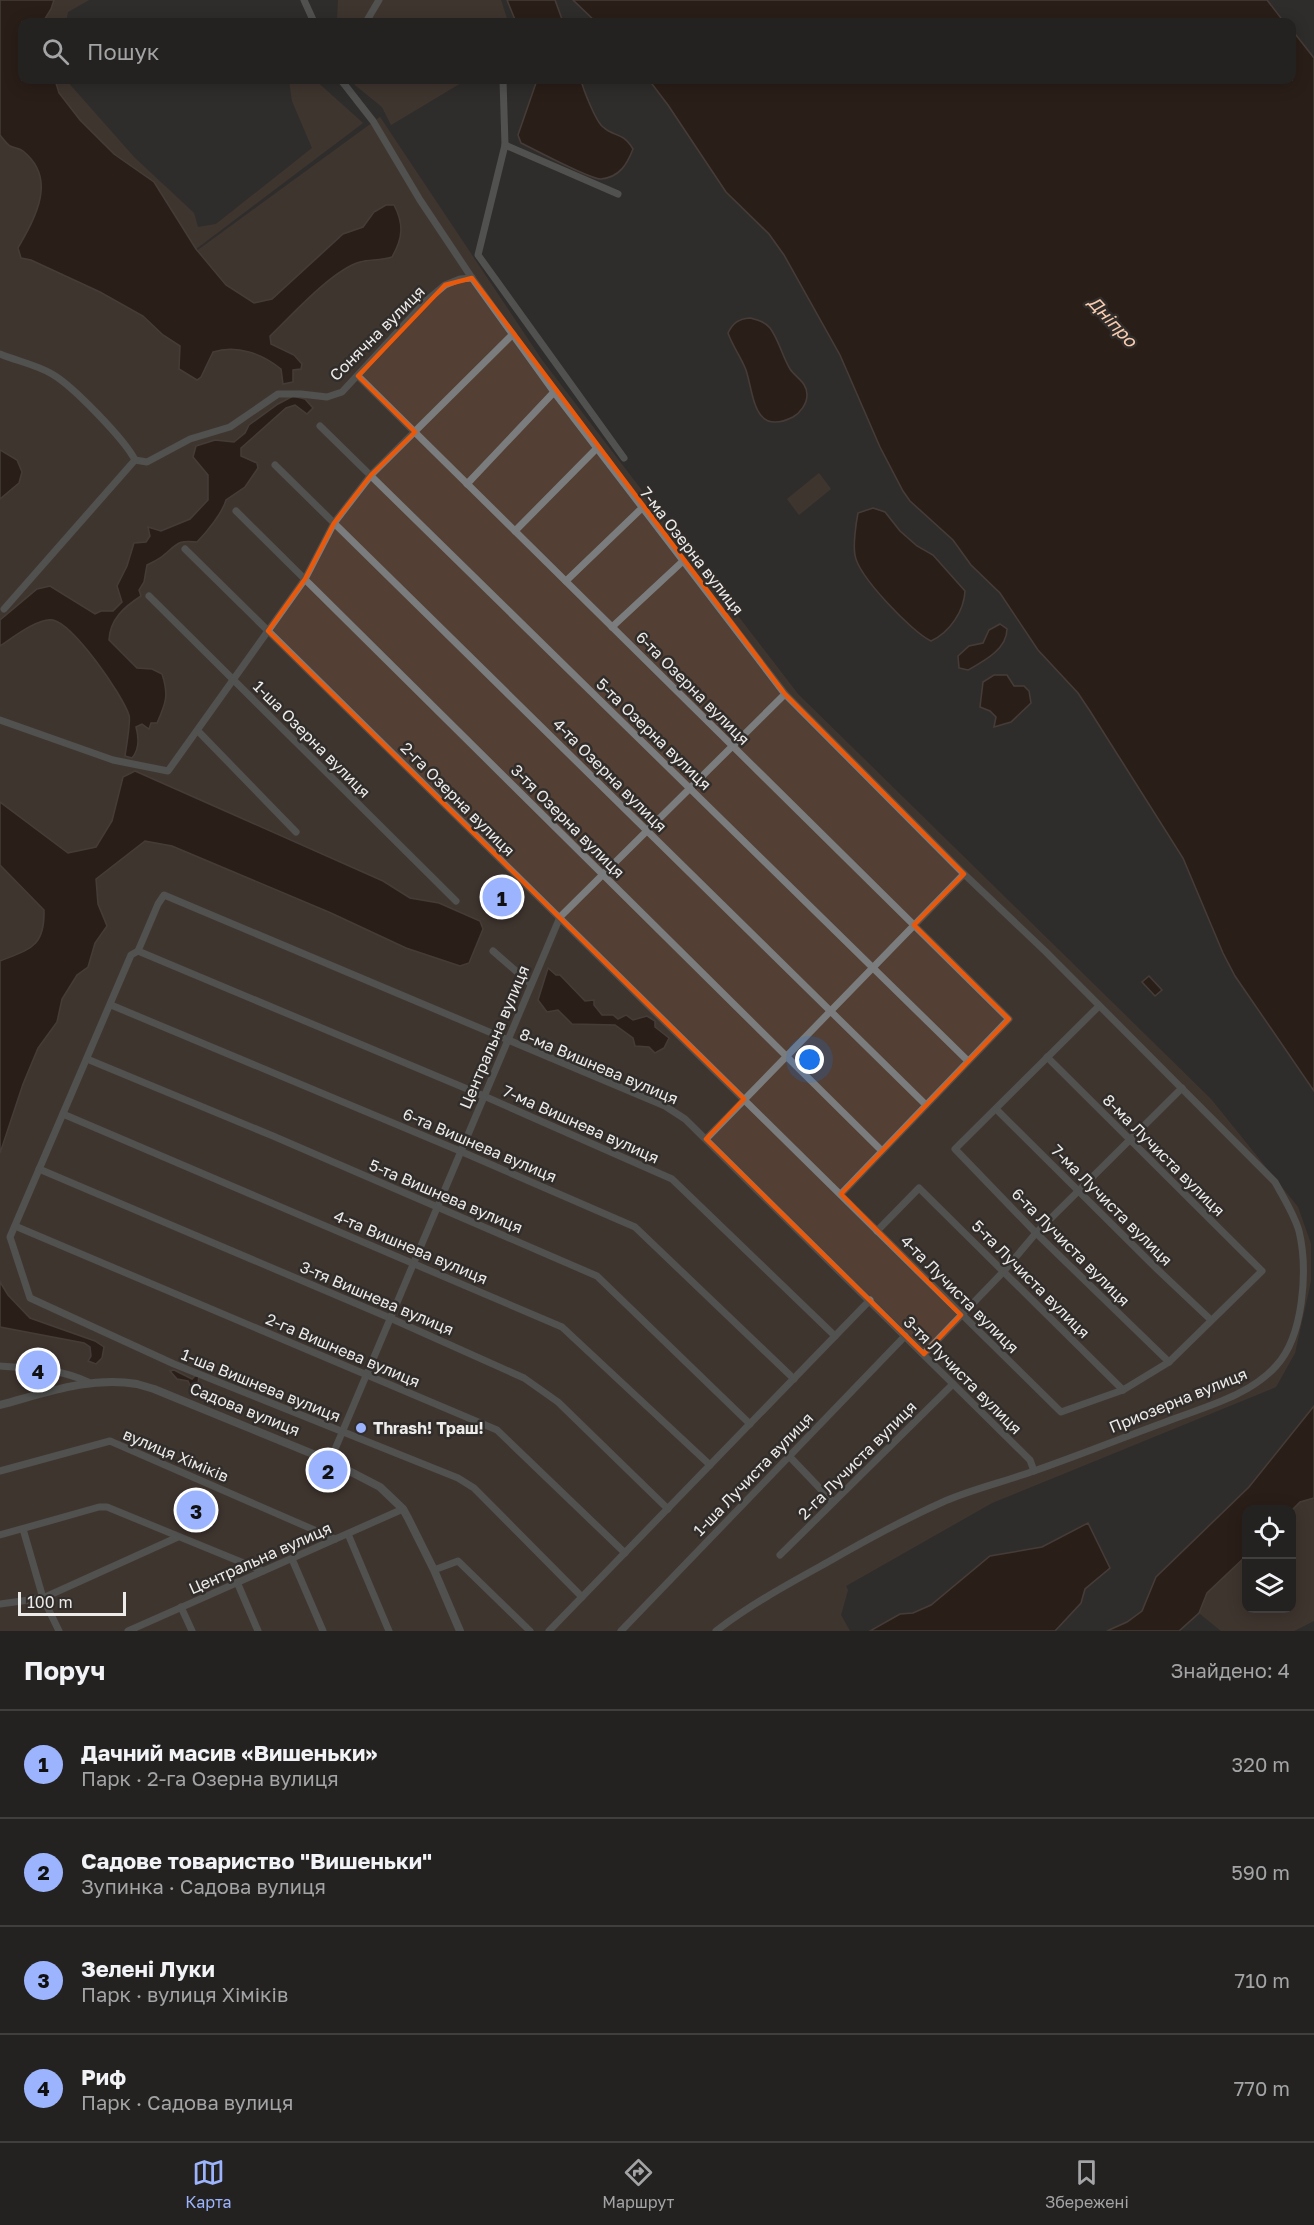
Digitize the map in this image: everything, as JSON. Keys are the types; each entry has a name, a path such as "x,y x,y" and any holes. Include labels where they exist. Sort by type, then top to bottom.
{"street":[{"path":"304,0 312,18"},
{"path":"368,18 379,0"},
{"name":"7-ма Озерна вулиця","path":"345,84 373,121 420,200 472,278 554,392 785,694 964,874 1046,952"},
{"path":"503,84 505,145 478,255 624,458"},
{"path":"505,145 618,194"},
{"name":"Сонячна вулиця","path":"135,460 147,462 190,439 230,427 278,394 327,397 342,392 425,302 445,285 460,279 472,278"},
{"path":"0,720 113,760 168,771 305,579 334,523 370,476 513,334"},
{"path":"0,354 52,374 75,392 115,434 135,460 4,609"},
{"name":"6-та Озерна вулиця","path":"358,376 1009,1019 968,1061"},
{"path":"467,484 554,392"},
{"name":"5-та Озерна вулиця","path":"320,426 968,1061"},
{"path":"515,531 597,448"},
{"name":"4-та Озерна вулиця","path":"275,465 926,1105"},
{"path":"566,582 642,508"},
{"name":"3-тя Озерна вулиця","path":"236,511 882,1151"},
{"name":"2-га Озерна вулиця","path":"185,549 841,1194"},
{"path":"612,627 683,561"},
{"name":"1-ша Озерна вулиця","path":"149,596 456,901"},
{"name":"Центральна вулиця","path":"330,1461 560,917 785,694"},
{"path":"198,731 296,832"},
{"path":"706,1138 964,874"},
{"name":"8-ма Вишнева вулиця","path":"138,951 164,895 665,1106 686,1119 870,1300"},
{"path":"15,1226 131,955 138,951"},
{"name":"7-ма Вишнева вулиця","path":"138,951 484,1096 672,1179 835,1336"},
{"path":"494,951 531,984"},
{"name":"Приозерна вулиця","path":"716,1631 791,1582 880,1532 946,1501 1034,1471 1234,1395 1262,1380 1278,1364 1289,1345 1298,1317 1303,1287 1303,1256 1298,1229 1275,1182 1046,952"},
{"name":"6-та Вишнева вулиця","path":"111,1005 635,1227 794,1379"},
{"path":"996,1109 1099,1006"},
{"name":"8-ма Лучиста вулиця","path":"1047,1058 1262,1271 1211,1320"},
{"name":"5-та Вишнева вулиця","path":"87,1059 597,1276 750,1424"},
{"path":"841,1194 968,1061"},
{"path":"924,1354 1004,1271 1036,1233 1182,1088"},
{"name":"6-та Лучиста вулиця","path":"996,1109 955,1149 1036,1233 1169,1362"},
{"name":"7-ма Лучиста вулиця","path":"996,1109 1211,1320"},
{"name":"4-та Вишнева вулиця","path":"63,1114 562,1327 710,1465"},
{"name":"3-тя Вишнева вулиця","path":"39,1169 390,1318 524,1378 558,1402 668,1509"},
{"name":"5-та Лучиста вулиця","path":"877,1231 919,1188 1123,1390"},
{"name":"4-та Лучиста вулиця","path":"841,1194 1061,1413 1123,1390"},
{"name":"1-ша Вишнева вулиця","path":"15,1226 9,1237 30,1298 174,1364 458,1478 474,1488 582,1597"},
{"name":"2-га Вишнева вулиця","path":"15,1226 497,1430 625,1553"},
{"path":"549,1631 870,1300"},
{"name":"3-тя Лучиста вулиця","path":"870,1300 1030,1460 1034,1471"},
{"path":"1123,1390 1169,1362 1211,1320"},
{"name":"1-ша Лучиста вулиця","path":"621,1631 905,1336"},
{"path":"0,1366 47,1369 73,1375 88,1382"},
{"name":"Садова вулиця","path":"0,1405 88,1382 123,1381 154,1389 330,1461 374,1483 403,1509 434,1570 460,1631"},
{"name":"2-га Лучиста вулиця","path":"780,1555 953,1384"},
{"name":"вулиця Хіміків","path":"0,1471 110,1441 335,1539"},
{"path":"789,1456 833,1502"},
{"path":"0,1535 99,1507 107,1507 263,1571"},
{"name":"Центральна вулиця","path":"128,1631 403,1509"},
{"path":"23,1529 43,1598 58,1631"},
{"path":"348,1534 389,1631"},
{"path":"0,1604 43,1598 178,1537"},
{"path":"292,1559 322,1631"},
{"path":"434,1570 458,1561 530,1631"},
{"path":"237,1582 258,1631"},
{"path":"181,1607 192,1631"}],"highlighted area":[{"path":"472,278 785,694 964,874 914,925 1009,1019 841,1194 961,1315 924,1354 706,1139 744,1099 268,631 305,579 334,523 371,475 415,432 358,376 445,285"}],"shaded area":[{"path":"54,0 89,0 68,12 67,18 45,18"},
{"path":"338,0 501,0 507,18 337,18"},
{"path":"0,21 18,69 18,84 26,84 187,258 380,117 542,360 798,694 1211,1099 1298,1207 1311,1244 1311,1281 1295,1353 1276,1387 992,1503 846,1586 848,1590 841,1615 850,1631 0,1631"},
{"path":"56,84 70,84 134,157 194,213 198,227 216,224 312,148 292,101 290,84 319,84 363,123 196,249 154,182 114,154 80,120 59,93"},
{"path":"459,84 391,125 382,107 355,85"},
{"path":"819,473 831,489 799,515 787,499"},
{"path":"1314,1498 1314,1621 1294,1631 1221,1631 1199,1613 1207,1593 1242,1560 1242,1613 1296,1613 1296,1506 1300,1502"}],"water":[{"path":"0,0 54,0 45,18 18,18 18,84 56,84 59,93 80,120 114,154 154,182 196,249 226,285 254,303 272,299 343,234 363,227 374,212 386,205 394,205 401,225 400,237 392,257 360,262 337,274 270,336 271,344 294,355 302,364 301,369 293,370 293,382 283,384 281,369 266,359 249,352 231,349 213,352 201,377 197,380 179,369 180,346 163,335 143,316 100,292 31,260 21,258 18,248 31,224 40,199 39,174 34,162 23,151 9,145 0,135"},
{"path":"507,0 555,0 562,18 514,18"},
{"path":"573,0 1267,0 1281,18 592,18"},
{"name":"Дніпро","path":"1296,35 1314,58 1314,1091 1235,976 1183,858 1090,711 1078,693 1038,650 1000,593 971,565 953,540 910,501 903,491 880,447 840,355 784,255 769,234 726,192 652,84 1296,84"},
{"path":"536,84 582,84 600,124 622,137 633,149 618,173 601,179 575,170 521,143 518,135"},
{"path":"750,318 763,322 770,328 790,369 801,380 807,391 806,402 801,411 780,422 770,421 758,410 746,370 728,333 736,322"},
{"path":"293,396 305,399 313,408 307,414 295,405 286,408 241,448 241,456 257,463 258,468 245,487 226,500 218,516 197,542 179,543 147,565 144,582 139,590 141,596 124,609 112,626 109,640 137,668 152,669 162,674 166,693 157,723 151,723 149,729 142,724 136,727 138,747 132,758 125,756 129,715 125,705 107,677 73,634 53,620 47,620 26,629 0,646 0,620 37,589 50,586 95,614 101,611 113,611 122,602 117,586 127,566 134,543 146,542 150,536 148,527 161,531 190,519 208,500 208,475 193,457 196,446 215,440 234,442 245,433 249,425"},
{"path":"0,450 17,460 22,472 19,483 0,499"},
{"path":"873,508 885,512 900,531 917,546 933,555 965,591 962,606 955,620 931,641 899,615 875,589 858,564 854,546 858,513"},
{"path":"1000,624 1007,629 999,648 968,670 959,668 958,656 969,646 983,643 989,630"},
{"path":"994,675 1007,675 1014,686 1024,686 1029,691 1031,703 1011,722 994,727 996,717 990,711 980,707 983,682"},
{"path":"135,771 383,881 410,898 439,903 480,921 483,929 469,963 460,966 406,948 331,913 172,846 145,841 96,879 98,904 107,926 95,943 88,967 77,975 62,999 57,1022 38,1048 23,1084 0,1153 0,961 34,945 42,932 44,910 0,865 0,802 68,853 96,847 112,821 123,777"},
{"path":"548,968 556,975 560,975 585,1001 594,1000 594,1005 602,1015 613,1015 618,1019 626,1015 633,1020 647,1016 655,1021 655,1027 669,1038 664,1048 655,1053 649,1047 635,1046 633,1038 615,1025 572,1024 558,1010 547,1012 538,1000"},
{"path":"1149,976 1162,990 1155,996 1142,982"},
{"path":"0,1282 8,1295 30,1318 95,1341 104,1347 102,1358 96,1364 88,1361 91,1356 90,1347 84,1343 0,1327"},
{"path":"174,1370 192,1379 199,1376 198,1383 203,1385 205,1390 200,1393 194,1390 188,1381 177,1379 170,1371"},
{"path":"1314,1406 1314,1498 1300,1502 1296,1506 1242,1505 1242,1560 1207,1593 1199,1613 1179,1631 1107,1631 1127,1622 1142,1611 1156,1577 1249,1487"},
{"path":"1088,1523 1110,1568 1085,1589 1081,1603 1055,1631 870,1631 900,1614 913,1613 931,1605 990,1556 1042,1547"}],"place":[{"name":"Дачний масив «Вишеньки»","path":"502,897"},
{"name":"Риф","path":"38,1370"},
{"name":"Thrash! Траш!","path":"361,1428"},
{"name":"Садове товариство \"Вишеньки\"","path":"328,1470"},
{"name":"Зелені Луки","path":"196,1510"}]}
